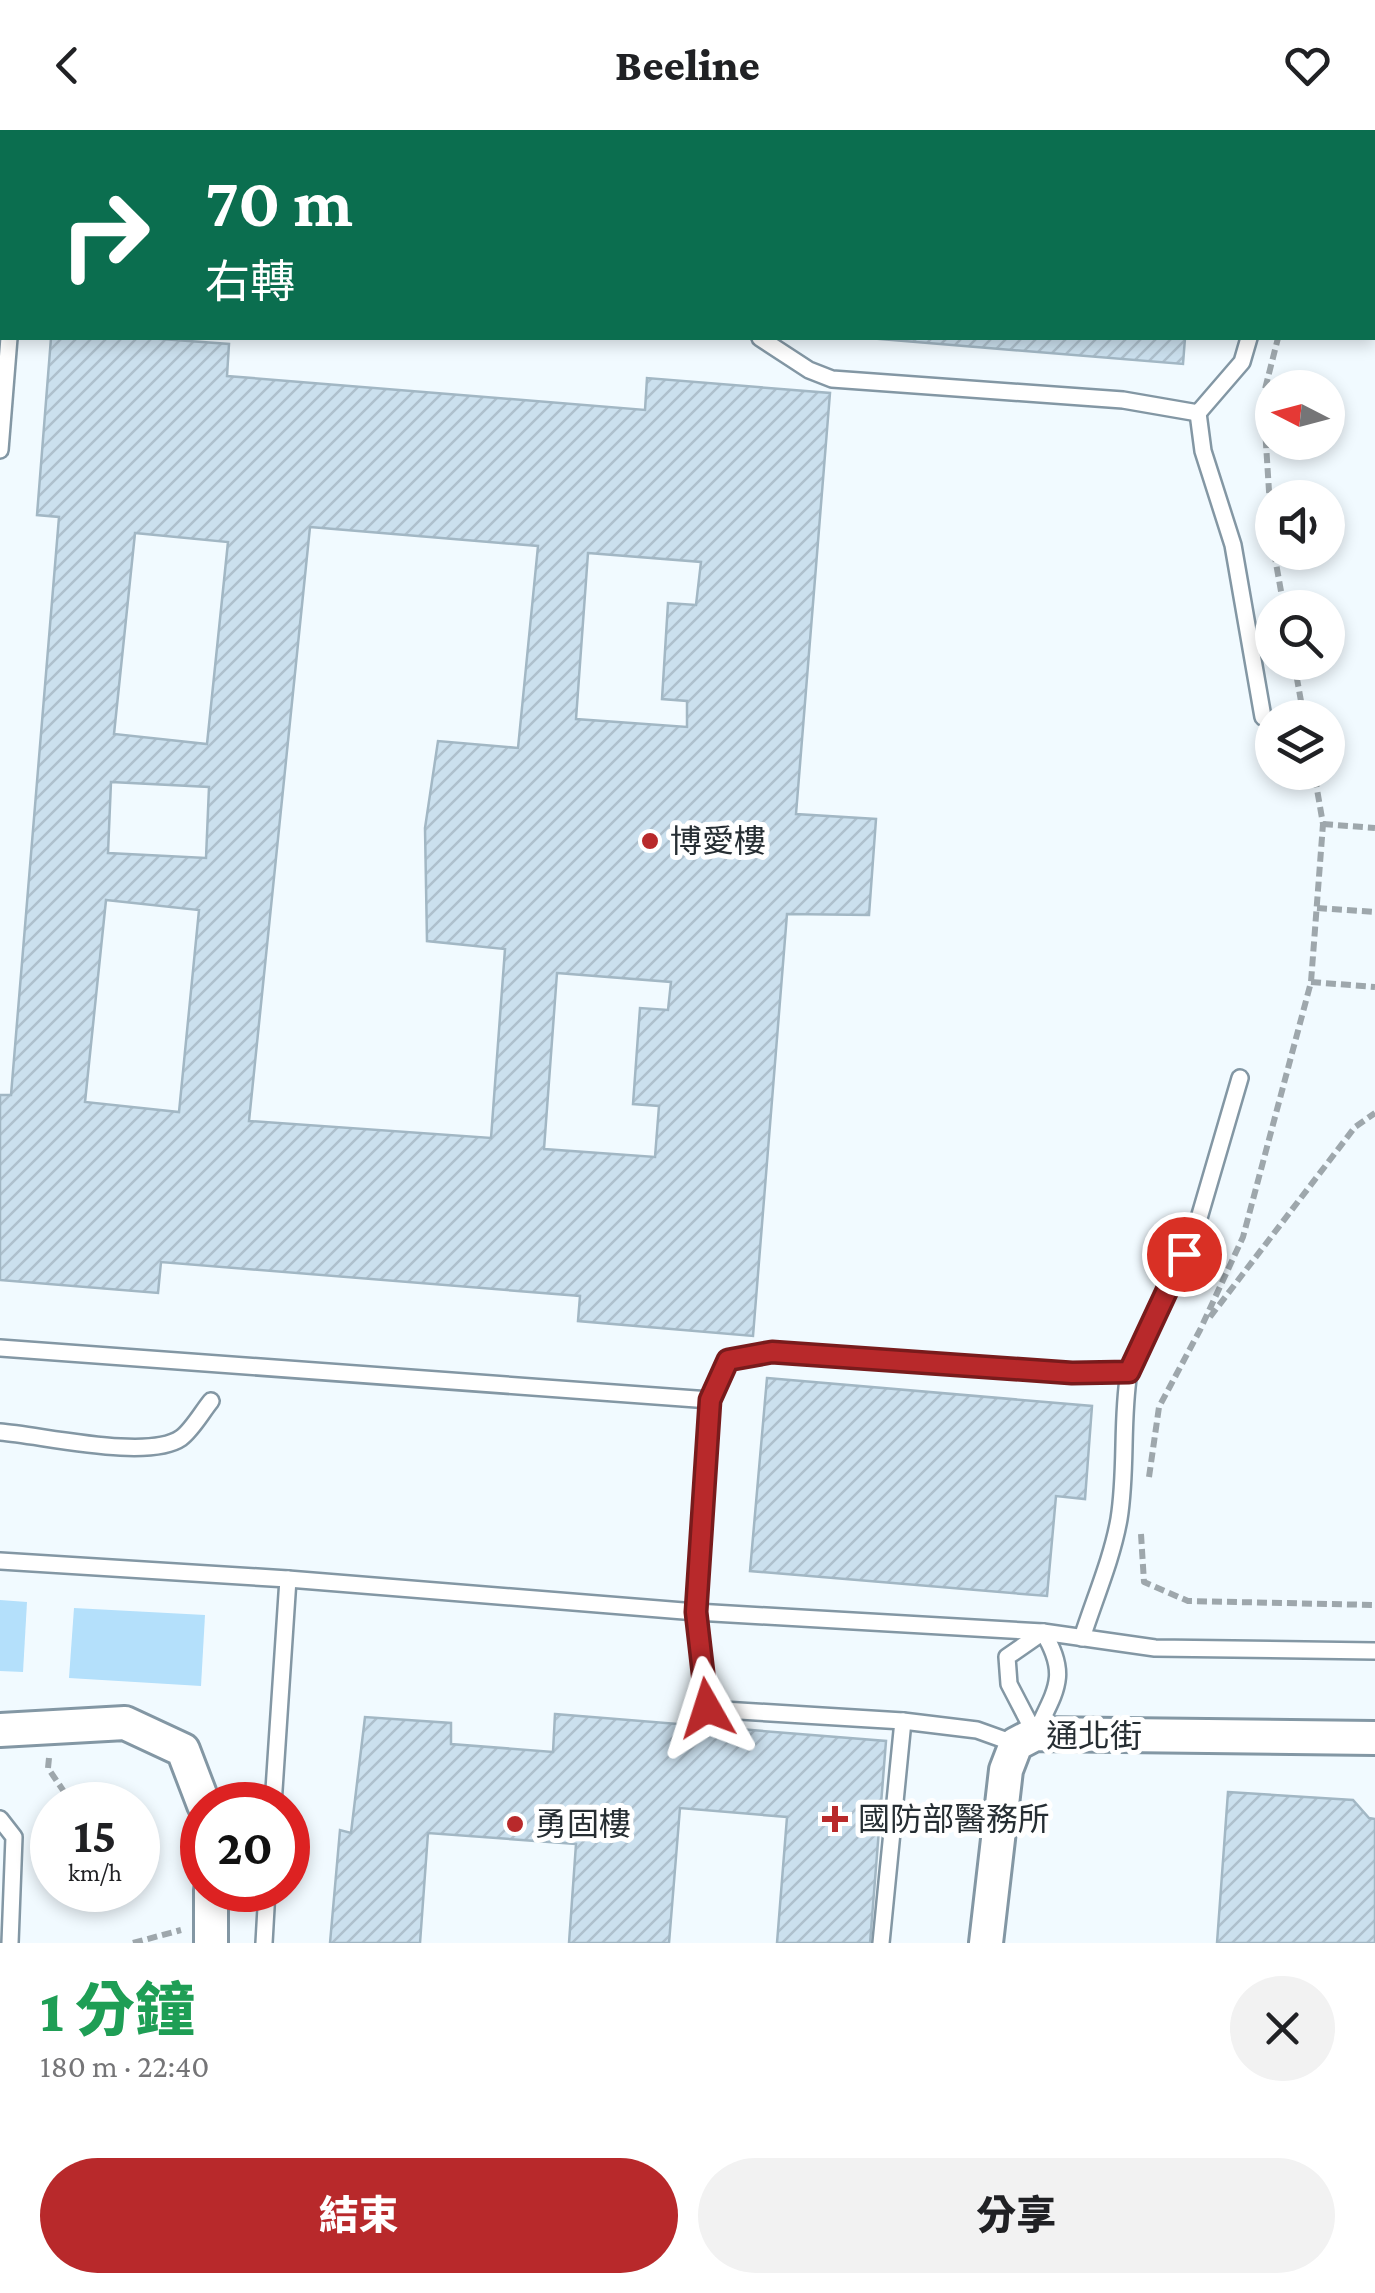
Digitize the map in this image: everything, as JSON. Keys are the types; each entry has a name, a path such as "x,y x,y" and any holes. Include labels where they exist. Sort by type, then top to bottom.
{"street":[{"path":"0,1730 125,1724 183,1750 195,1782"},
{"name":"通北街","path":"986,1943 1006,1770 1025,1739 1375,1738"}],"lane":[{"path":"0,450 9,340"},
{"path":"763,340 809,370 832,379 1123,400 1198,413"},
{"path":"1248,340 1242,362 1198,413 1203,452 1233,545 1260,700"},
{"path":"1082,1638 1118,1521 1124,1460 1122,1414 1129,1372 1197,1225 1240,1078"},
{"path":"0,1348 710,1400"},
{"path":"1025,1739 903,1721 707,1708 696,1612 710,1400 728,1360 772,1352 1072,1373 1129,1372"},
{"path":"0,1432 90,1444 154,1446 180,1438 211,1402"},
{"path":"0,1561 288,1579 696,1612 1043,1632 1155,1648 1375,1651"},
{"path":"275,1782 288,1579"},
{"path":"1025,1739 1058,1685 1058,1656 1043,1632"},
{"path":"1025,1739 1009,1684 1007,1657 1043,1632"},
{"path":"881,1943 903,1721"},
{"path":"0,1819 14,1837 10,1943"},
{"path":"264,1943 266,1912"}],"path":[{"path":"1268,480 1263,397 1277,340"},
{"path":"1146,1494 1159,1407 1243,1237 1312,982 1323,824 1317,790"},
{"path":"1323,824 1375,828"},
{"path":"1316,908 1375,912"},
{"path":"1312,982 1375,987"},
{"path":"1200,1330 1355,1127 1375,1113"},
{"path":"1141,1528 1144,1582 1188,1601 1375,1605"},
{"path":"50,1727 48,1768 58,1782"},
{"path":"134,1943 211,1933"}],"shaded area":[{"path":"0,1600 27,1602 23,1672 0,1671"},
{"path":"74,1608 205,1615 201,1686 69,1678"}],"building":[{"name":"博愛樓","path":"51,340 229,344 227,376 645,410 647,378 830,393 796,814 876,819 869,915 787,914 753,1336 578,1321 580,1296 161,1262 158,1293 0,1280 0,1095 11,1095 59,517 37,515","holes":["310,527 538,546 518,748 438,741 425,828 427,941 505,949 491,1138 249,1121","135,533 228,542 207,744 114,734","588,553 701,562 696,605 668,603 662,699 687,701 687,727 576,719","111,782 209,787 206,858 108,853","106,900 199,910 179,1112 85,1102","557,973 671,982 668,1010 640,1008 633,1104 659,1106 655,1157 544,1149"]},
{"path":"892,340 1185,340 1183,364"},
{"path":"767,1378 1092,1406 1085,1499 1056,1496 1047,1596 750,1571"},
{"name":"勇固樓","path":"555,1714 886,1741 870,1943 777,1943 787,1817 680,1808 669,1943 569,1943 576,1844 428,1833 420,1943 330,1943 340,1830 351,1833 365,1717 451,1723 451,1744 553,1752"},
{"path":"1228,1792 1353,1800 1369,1818 1375,1819 1375,1943 1217,1943"}],"place":[{"name":"博愛樓","path":"650,841"},
{"name":"國防部醫務所","path":"835,1819"},
{"name":"勇固樓","path":"515,1824"}],"route":[{"path":"707,1708 696,1612 710,1400 728,1360 772,1352 1072,1373 1129,1372 1184,1254"}]}
